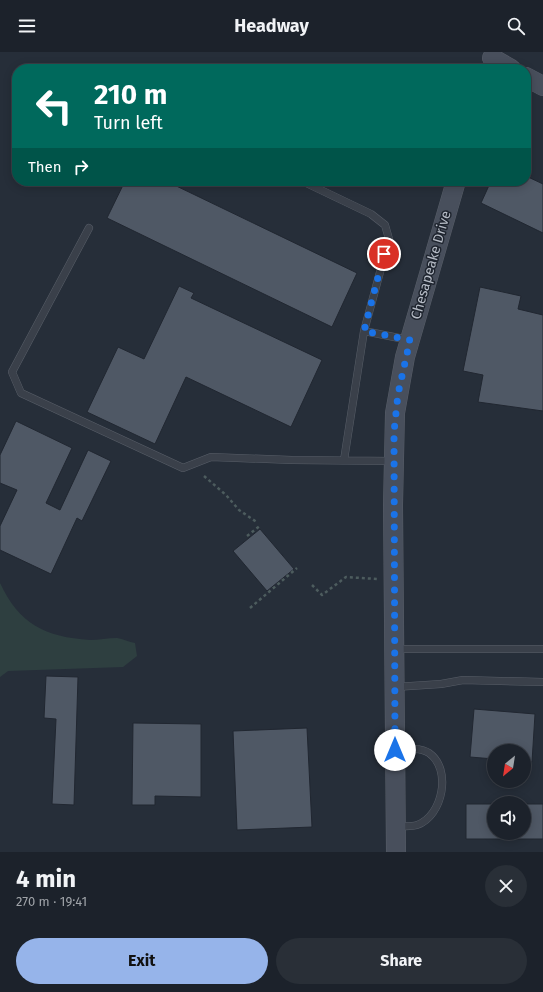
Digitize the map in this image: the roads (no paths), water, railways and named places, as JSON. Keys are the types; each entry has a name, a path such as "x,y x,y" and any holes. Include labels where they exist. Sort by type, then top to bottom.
{"street":[{"path":"531,80 543,86"},
{"name":"Chesapeake Drive","path":"396,852 394,461 398,394 410,340 455,186"}],"lane":[{"path":"312,186 371,214 385,225 389,239 364,331 344,460"},
{"path":"90,228 12,372 21,393 183,468 211,457 292,460 394,461"},
{"path":"364,331 410,340"},
{"path":"394,649 543,649"},
{"path":"394,687 441,684 463,680 543,682"},
{"path":"395,750 414,749 430,753 440,766 442,790 440,802 435,812 426,820 418,825 396,826"}]}
